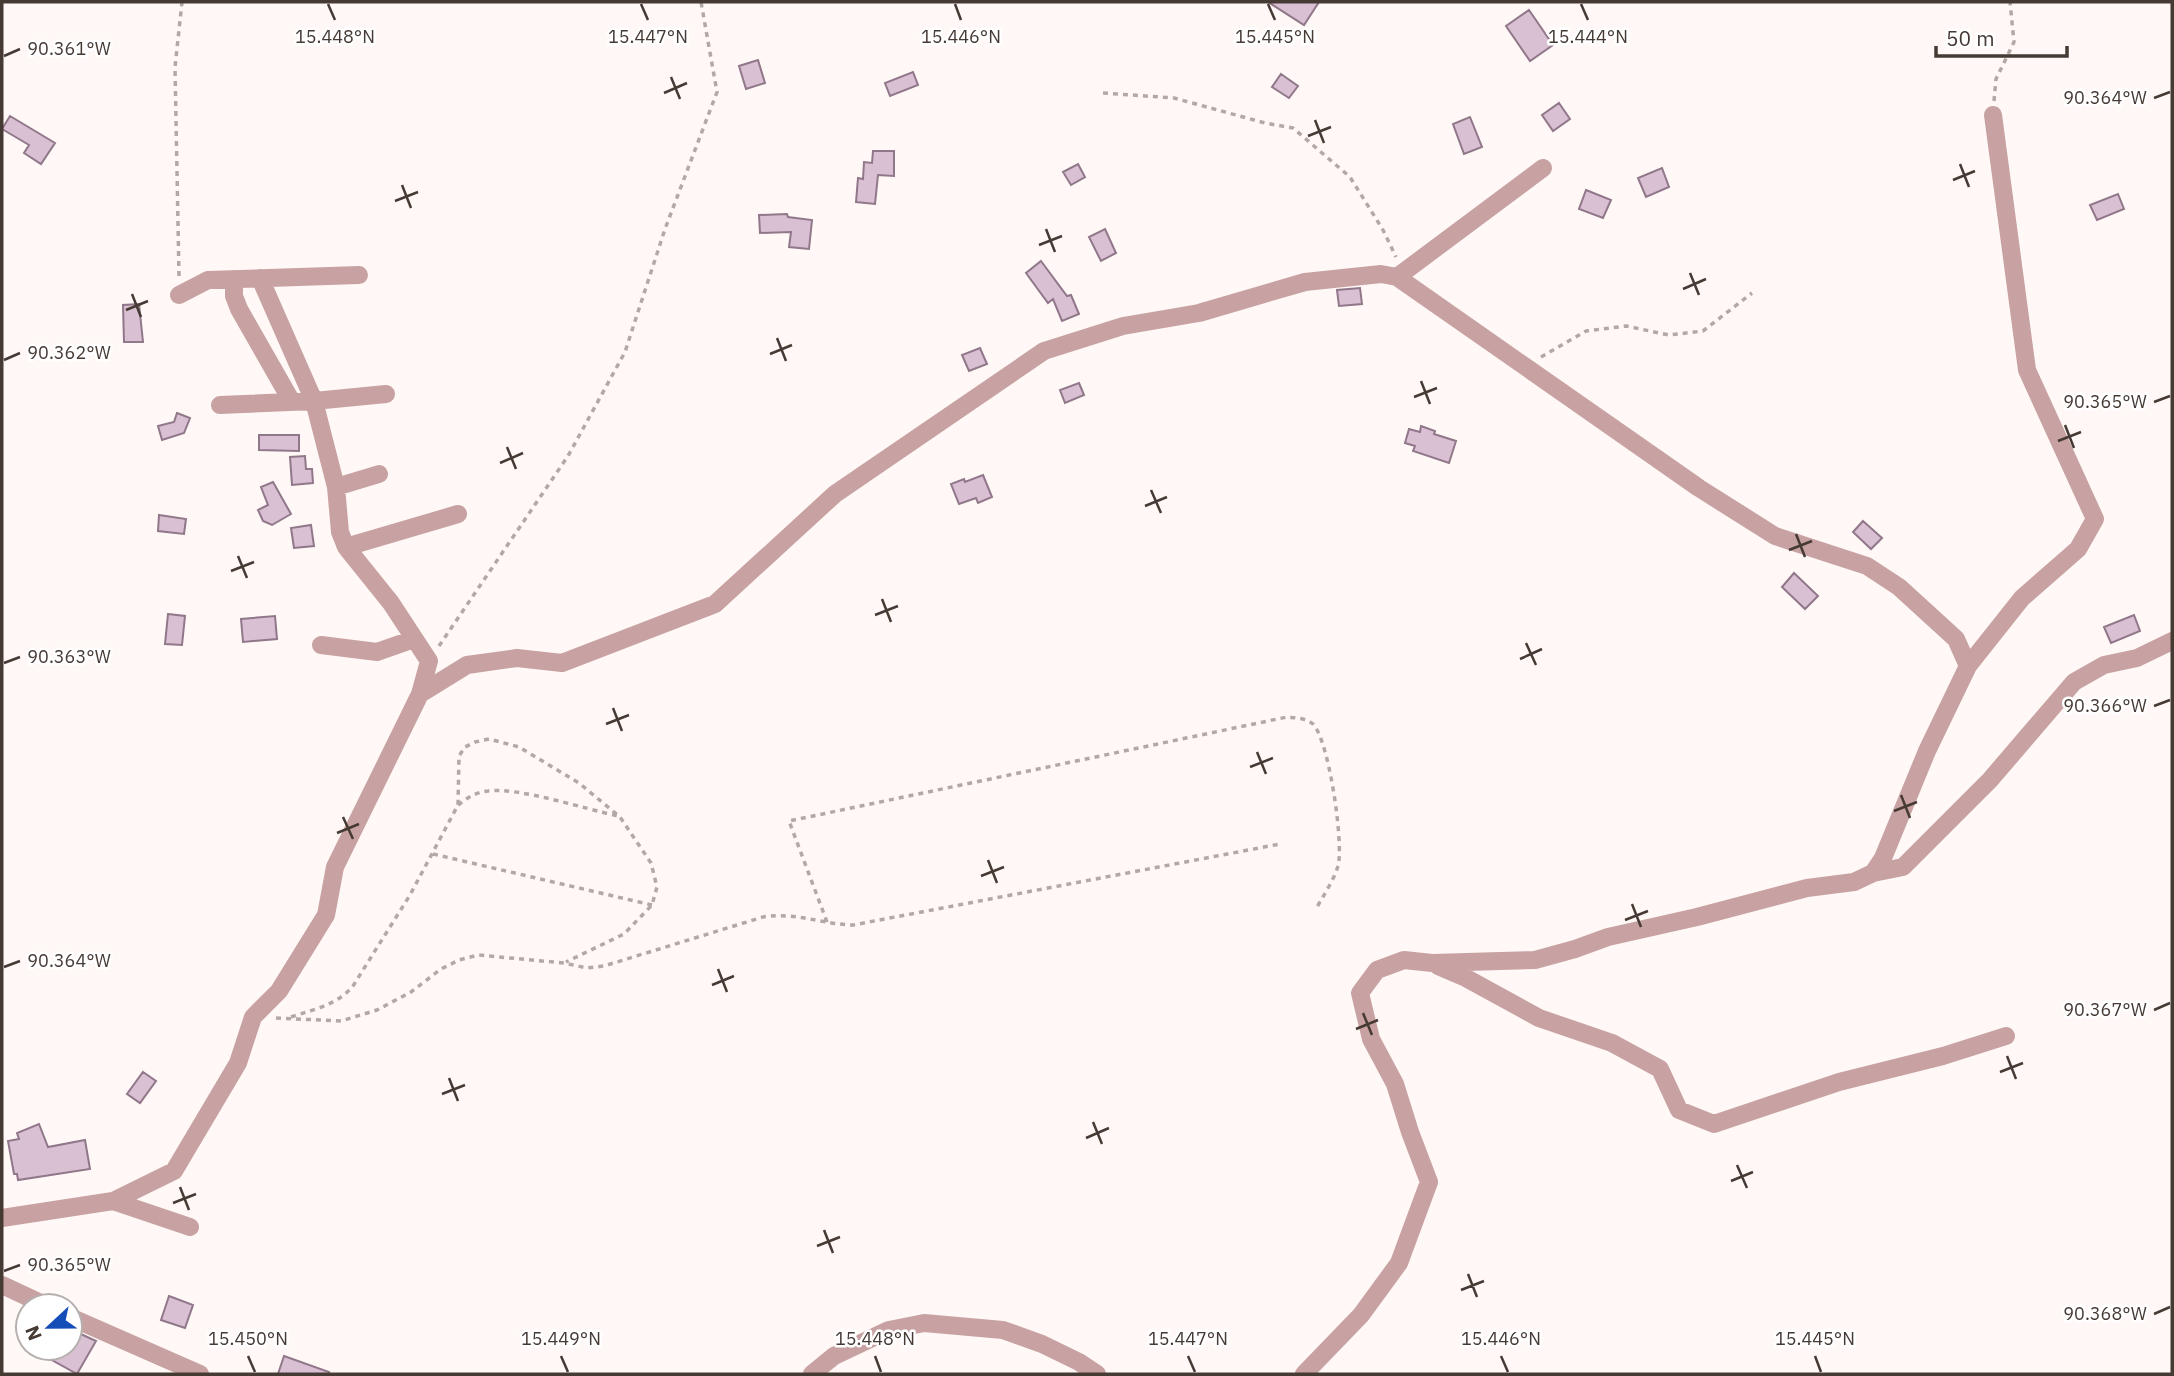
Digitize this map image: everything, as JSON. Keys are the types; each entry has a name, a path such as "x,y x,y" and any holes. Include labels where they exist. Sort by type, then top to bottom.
{"street":[{"path":"1873,873 1883,858 1927,751 1968,666 2022,598 2078,549 2095,519 2026,370 1993,115"},
{"path":"1397,277 1543,167"},
{"path":"420,694 467,665 517,658 562,663 715,604 835,494 1044,351 1123,326 1199,313 1305,282 1381,274 1397,277 1699,488 1775,536 1867,566 1899,587 1956,639 1968,666"},
{"path":"179,295 208,281 359,275"},
{"path":"2,1218 113,1201 174,1171 238,1063 253,1017 279,991 326,915 335,867 420,694 429,661 391,603 346,547 340,532 336,487 314,401 260,278"},
{"path":"234,279 234,296 239,309 292,401"},
{"path":"220,405 314,401 386,394"},
{"path":"336,487 379,474"},
{"path":"346,547 458,514"},
{"path":"321,645 377,652 414,639"},
{"path":"1304,1374 1361,1315 1399,1263 1429,1182 1395,1084 1371,1038 1360,993 1377,970 1404,960 1432,963 1535,960 1608,937 1807,888 1854,882 1873,873 1903,867 1990,780 2074,682 2104,665 2137,658 2172,641"},
{"path":"1432,963 1466,978 1539,1018 1612,1043 1660,1069 1679,1110 1714,1124 1839,1082 1944,1056 2006,1036"},
{"path":"113,1201 190,1227"},
{"path":"84,1323 200,1374"},
{"path":"813,1374 834,1356 889,1330 924,1323 1003,1330 1042,1344 1097,1374"}],"path":[{"path":"179,295 175,67 182,2"},
{"path":"429,661 568,456 625,352 665,229 717,92 701,2"},
{"path":"1993,115 1996,79 2014,41 2010,2"},
{"path":"1103,93 1174,98 1293,128 1350,177 1398,262 1397,277"},
{"path":"1525,366 1586,331 1626,326 1669,335 1703,331 1752,293"},
{"path":"827,922 789,821 1287,717 1302,718 1312,724 1320,735 1332,785 1340,840 1338,866 1316,909"},
{"path":"288,1018 343,998 353,986 410,895 458,805 459,756 465,747 489,739 519,747 569,777 620,817 651,863 657,887 652,905 624,934 564,963"},
{"path":"458,805 470,796 487,791 509,791 620,817"},
{"path":"253,1017 341,1021 377,1010 411,992 441,969 478,955 564,963 587,968 604,966 763,917 780,914 853,925 1280,844"},
{"path":"433,854 652,905"}],"building":[{"path":"1268,2 1319,2 1304,25"},
{"path":"1529,10 1553,45 1530,61 1506,26"},
{"path":"758,60 765,83 746,89 739,66"},
{"path":"913,72 918,85 890,96 885,83"},
{"path":"1281,74 1298,86 1289,98 1272,87"},
{"path":"1559,103 1570,119 1553,131 1542,115"},
{"path":"10,116 55,143 41,164 24,153 29,145 2,129"},
{"path":"1470,117 1482,147 1464,154 1453,124"},
{"path":"873,151 894,151 894,176 878,175 875,204 856,202 858,178 863,179 864,162 872,163"},
{"path":"1078,164 1085,177 1071,185 1063,172"},
{"path":"1662,168 1669,187 1646,197 1638,178"},
{"path":"1586,190 1611,200 1603,218 1579,209"},
{"path":"2118,194 2124,209 2097,220 2090,205"},
{"path":"787,214 788,217 812,220 809,249 789,247 791,232 760,233 759,215"},
{"path":"1105,229 1116,253 1101,261 1089,237"},
{"path":"1041,261 1067,296 1071,295 1079,314 1062,321 1053,299 1048,303 1026,273"},
{"path":"1360,288 1362,304 1339,306 1337,290"},
{"path":"139,304 143,342 124,342 123,305"},
{"path":"980,348 987,364 969,371 962,355"},
{"path":"1079,383 1084,395 1065,403 1060,390"},
{"path":"177,413 190,418 184,433 162,440 158,426 174,422"},
{"path":"1421,426 1435,431 1434,434 1456,441 1449,463 1413,451 1415,446 1405,443 1409,429 1420,432"},
{"path":"259,435 299,435 299,451 259,450"},
{"path":"305,456 306,469 312,469 313,483 292,485 290,457"},
{"path":"983,475 992,497 978,503 976,498 959,504 951,484"},
{"path":"273,482 291,514 272,525 263,521 258,510 268,505 261,487"},
{"path":"159,515 186,519 184,534 158,531"},
{"path":"1863,521 1882,538 1871,549 1853,532"},
{"path":"311,525 314,546 294,548 291,528"},
{"path":"1794,573 1818,596 1805,609 1782,587"},
{"path":"168,614 185,616 182,645 165,644"},
{"path":"2134,615 2140,631 2111,643 2104,627"},
{"path":"275,616 277,639 243,642 241,619"},
{"path":"143,1072 156,1081 140,1103 127,1094"},
{"path":"39,1124 48,1147 85,1140 90,1169 18,1180 17,1174 14,1174 8,1141 19,1139 17,1133"},
{"path":"169,1296 193,1305 185,1328 161,1320"},
{"path":"84,1335 96,1341 84,1362"},
{"path":"284,1356 329,1372 278,1374"},
{"path":"56,1362 84,1362 77,1374"}]}
